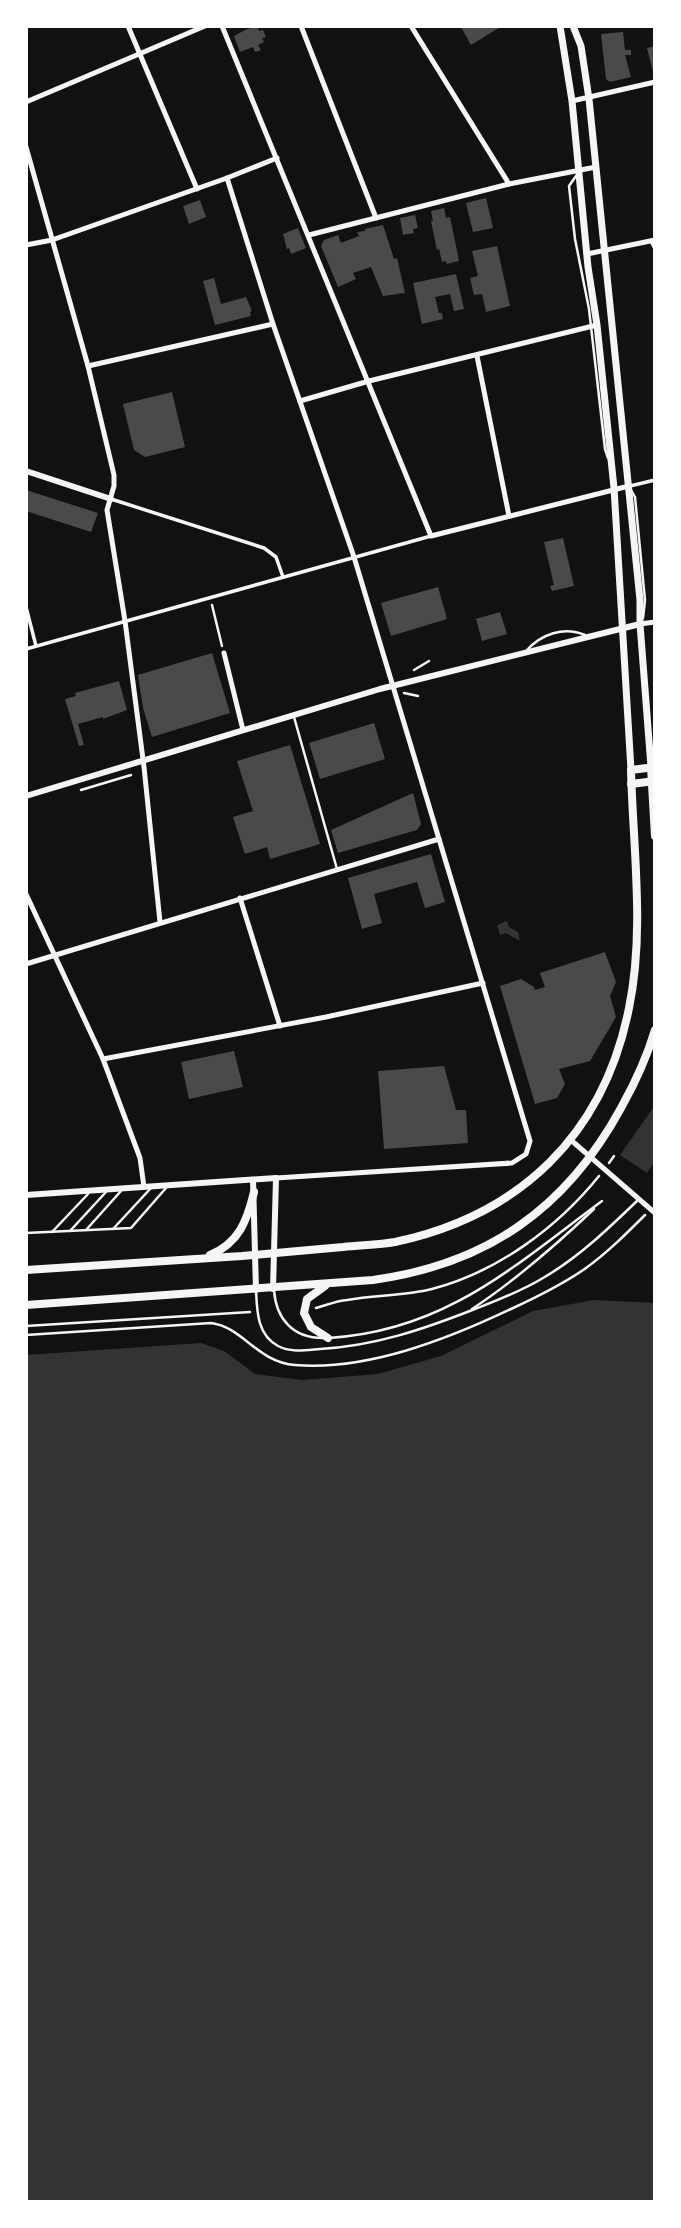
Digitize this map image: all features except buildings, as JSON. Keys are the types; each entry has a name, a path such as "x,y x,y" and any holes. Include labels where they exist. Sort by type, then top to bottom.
{"main road":[{"path":"26,1270 255,1255 393,1242 438,1231 472,1217 516,1192 555,1159 572,1141 610,1076 621,1046 630,1007 637,891 614,488 594,326 572,101 560,26"},
{"path":"573,26 581,46 589,99 629,486 653,767 655,836"},
{"path":"631,770 653,767"},
{"path":"631,784 653,782"},
{"path":"26,1305 327,1284 406,1275 457,1259 513,1230 542,1208 592,1157 632,1088 655,1030"},
{"path":"201,1258 224,1248 238,1235 244,1227 254,1192"},
{"path":"327,1284 307,1299 303,1309 311,1327 328,1338"}],"street":[{"path":"128,26 197,189"},
{"path":"26,102 205,26"},
{"path":"222,26 431,536"},
{"path":"301,26 376,218"},
{"path":"411,26 509,184"},
{"path":"572,101 655,82"},
{"path":"26,147 88,366 114,475 114,486 107,510 125,621 160,922"},
{"path":"26,245 52,240 277,158"},
{"path":"309,235 509,184 596,167"},
{"path":"26,1195 513,1163 526,1154 530,1142 354,556 273,324 227,178"},
{"path":"587,254 653,241"},
{"path":"88,366 273,324"},
{"path":"300,401 369,381 594,326"},
{"path":"477,356 509,516"},
{"path":"26,471 264,548 276,557 283,577"},
{"path":"26,649 354,556 614,488 655,480"},
{"path":"26,607 36,646"},
{"path":"26,796 393,686 587,636 655,622"},
{"path":"224,653 243,730"},
{"path":"26,964 439,839"},
{"path":"26,894 103,1059 140,1158 144,1187"},
{"path":"240,898 280,1026"},
{"path":"103,1059 483,984"},
{"path":"572,1141 655,1213"},
{"path":"274,1289 276,1178"},
{"path":"253,1180 256,1290"}],"lane":[{"path":"580,170 569,186 575,239 594,326"},
{"path":"653,241 655,250"},
{"path":"524,653 537,639 571,629 587,636"},
{"path":"293,714 337,870"},
{"path":"26,1233 131,1228 168,1186"},
{"path":"113,1229 152,1187"},
{"path":"86,1230 123,1188"},
{"path":"70,1231 108,1189"},
{"path":"52,1232 91,1190"},
{"path":"256,1290 261,1329 272,1342 289,1350 336,1348 380,1341 425,1329 511,1295 566,1264 639,1199"},
{"path":"274,1289 277,1311 292,1330 311,1338 378,1333 406,1325 478,1293 602,1201 562,1240 466,1313"}],"path":[{"path":"210,597 220,637"},
{"path":"26,1326 242,1313"},
{"path":"26,1335 204,1323 227,1328"}],"shaded area":[{"path":"507,921 509,927 518,932 520,941 506,933 500,935 497,925"},
{"path":"655,1105 655,1161 647,1173 620,1155"},
{"path":"594,1300 655,1303 655,2202 26,2202 26,1355 201,1343 224,1351 255,1374 302,1380 378,1374 441,1356 533,1311"}]}
